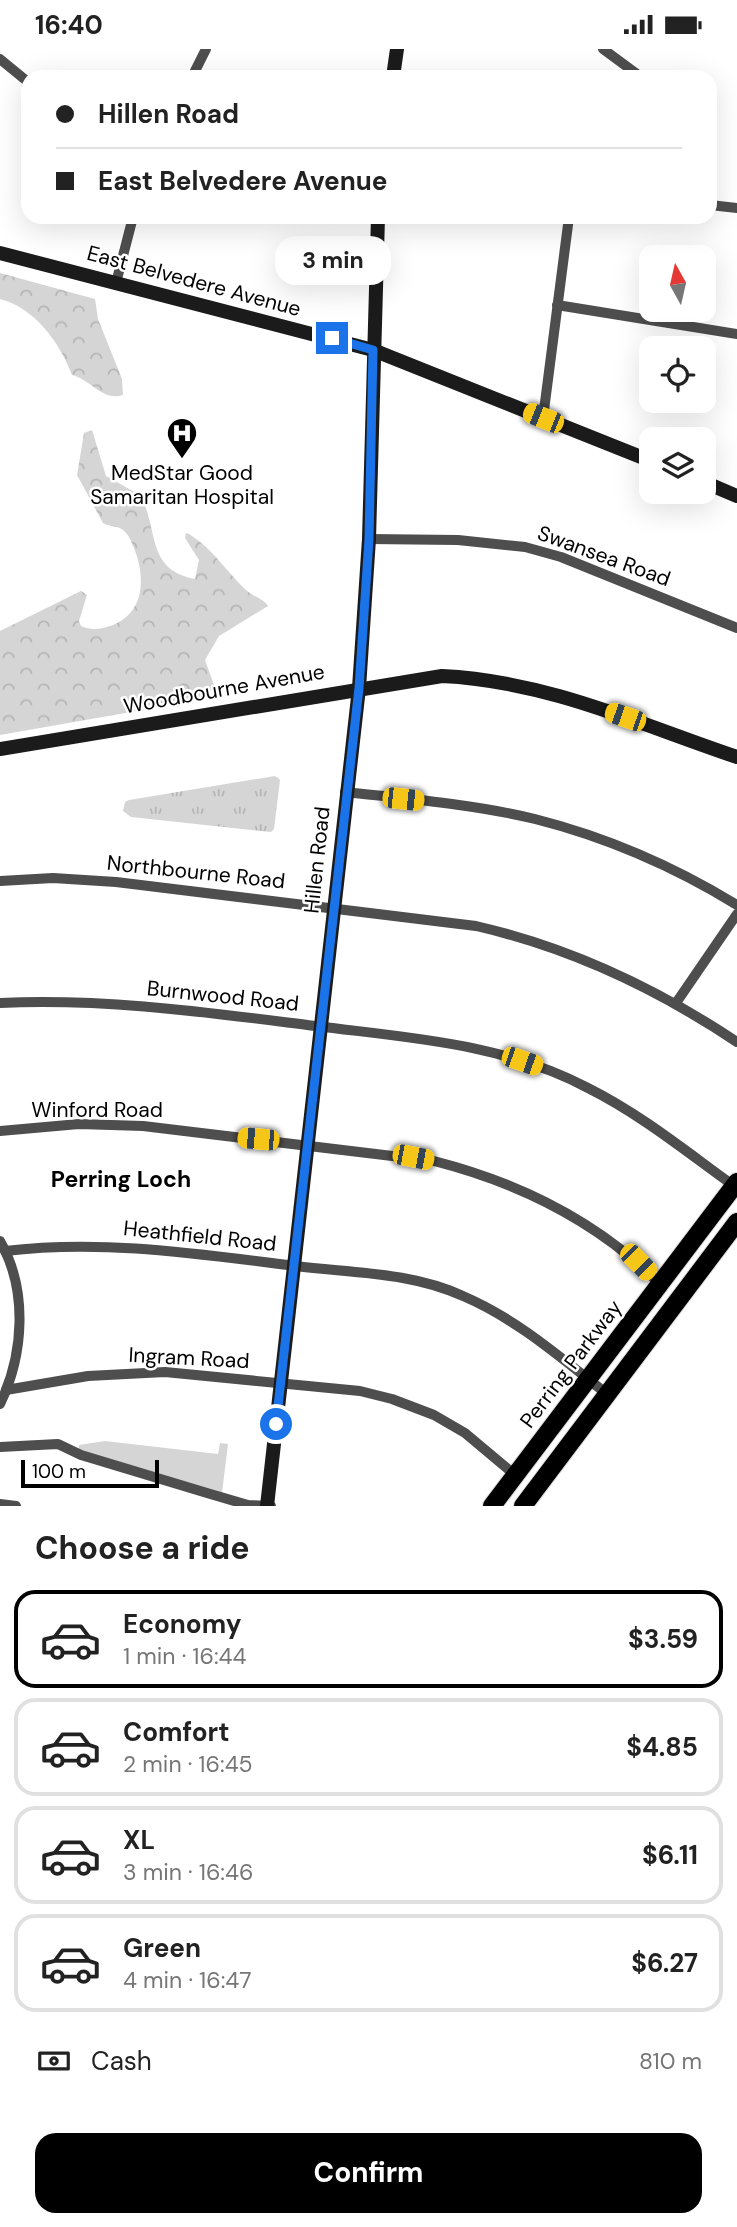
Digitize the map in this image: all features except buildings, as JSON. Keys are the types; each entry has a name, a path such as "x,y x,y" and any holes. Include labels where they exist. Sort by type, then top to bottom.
{"main road":[{"name":"Perring Parkway","path":"492,1506 736,1186"},
{"path":"523,1506 737,1222"}],"street":[{"path":"195,70 206,49"},
{"path":"394,70 397,49"},
{"path":"603,49 632,70"},
{"path":"0,59 21,76"},
{"path":"717,206 737,208"},
{"path":"116,283 131,224"},
{"name":"Hillen Road","path":"269,1506 345,792 359,688 369,539 378,224"},
{"path":"543,418 568,224"},
{"name":"East Belvedere Avenue","path":"0,253 373,350 639,456"},
{"path":"557,305 737,334"},
{"path":"716,487 737,496"},
{"name":"Swansea Road","path":"369,539 468,540 525,547 561,557 737,628"},
{"name":"Woodbourne Avenue","path":"0,749 442,675 502,680 577,700 737,758"},
{"path":"345,792 456,804 563,827 650,860 737,905"},
{"name":"Northbourne Road","path":"0,881 80,879 476,926 519,936 600,964 676,1003 737,1042"},
{"path":"676,1003 737,914"},
{"name":"Burnwood Road","path":"0,1003 98,1002 442,1040 538,1066 588,1088 625,1109 736,1186"},
{"name":"Winford Road","path":"0,1131 79,1124 143,1126 413,1157 506,1183 580,1219 638,1262 660,1284"},
{"path":"0,1404 17,1355 20,1315 15,1280 3,1246"},
{"name":"Heathfield Road","path":"3,1246 119,1246 406,1277 463,1296 518,1324 607,1394"},
{"name":"Ingram Road","path":"6,1390 132,1372 165,1372 360,1391 412,1405 465,1433 515,1475"},
{"path":"0,1447 58,1444 81,1455 207,1493 248,1504 269,1506"},
{"path":"0,1504 16,1506"}],"green space":[{"path":"0,273 95,299 98,319 122,379 123,395 103,393 72,375 61,351 45,328 24,310 0,299"},
{"path":"92,430 106,476 138,494 143,501 157,549 169,568 195,579 199,560 185,538 186,533 189,534 212,553 246,590 268,606 219,636 205,660 214,685 209,694 188,702 0,735 0,631 81,591 87,595 79,621 81,626 89,629 105,628 124,619 137,602 140,570 131,541 121,528 103,523 77,475 84,433"},
{"path":"275,776 280,780 274,829 271,832 131,817 123,811 125,802 129,800"},
{"path":"105,1441 218,1454 220,1443 228,1444 222,1493 79,1450 79,1445"}],"place":[{"name":"MedStar Good Samaritan Hospital","path":"182,460"}],"district":[{"name":"Perring Loch","path":"121,1179"}],"route":[{"path":"276,1424 345,792 359,688 366,599 373,350 332,338"}]}
